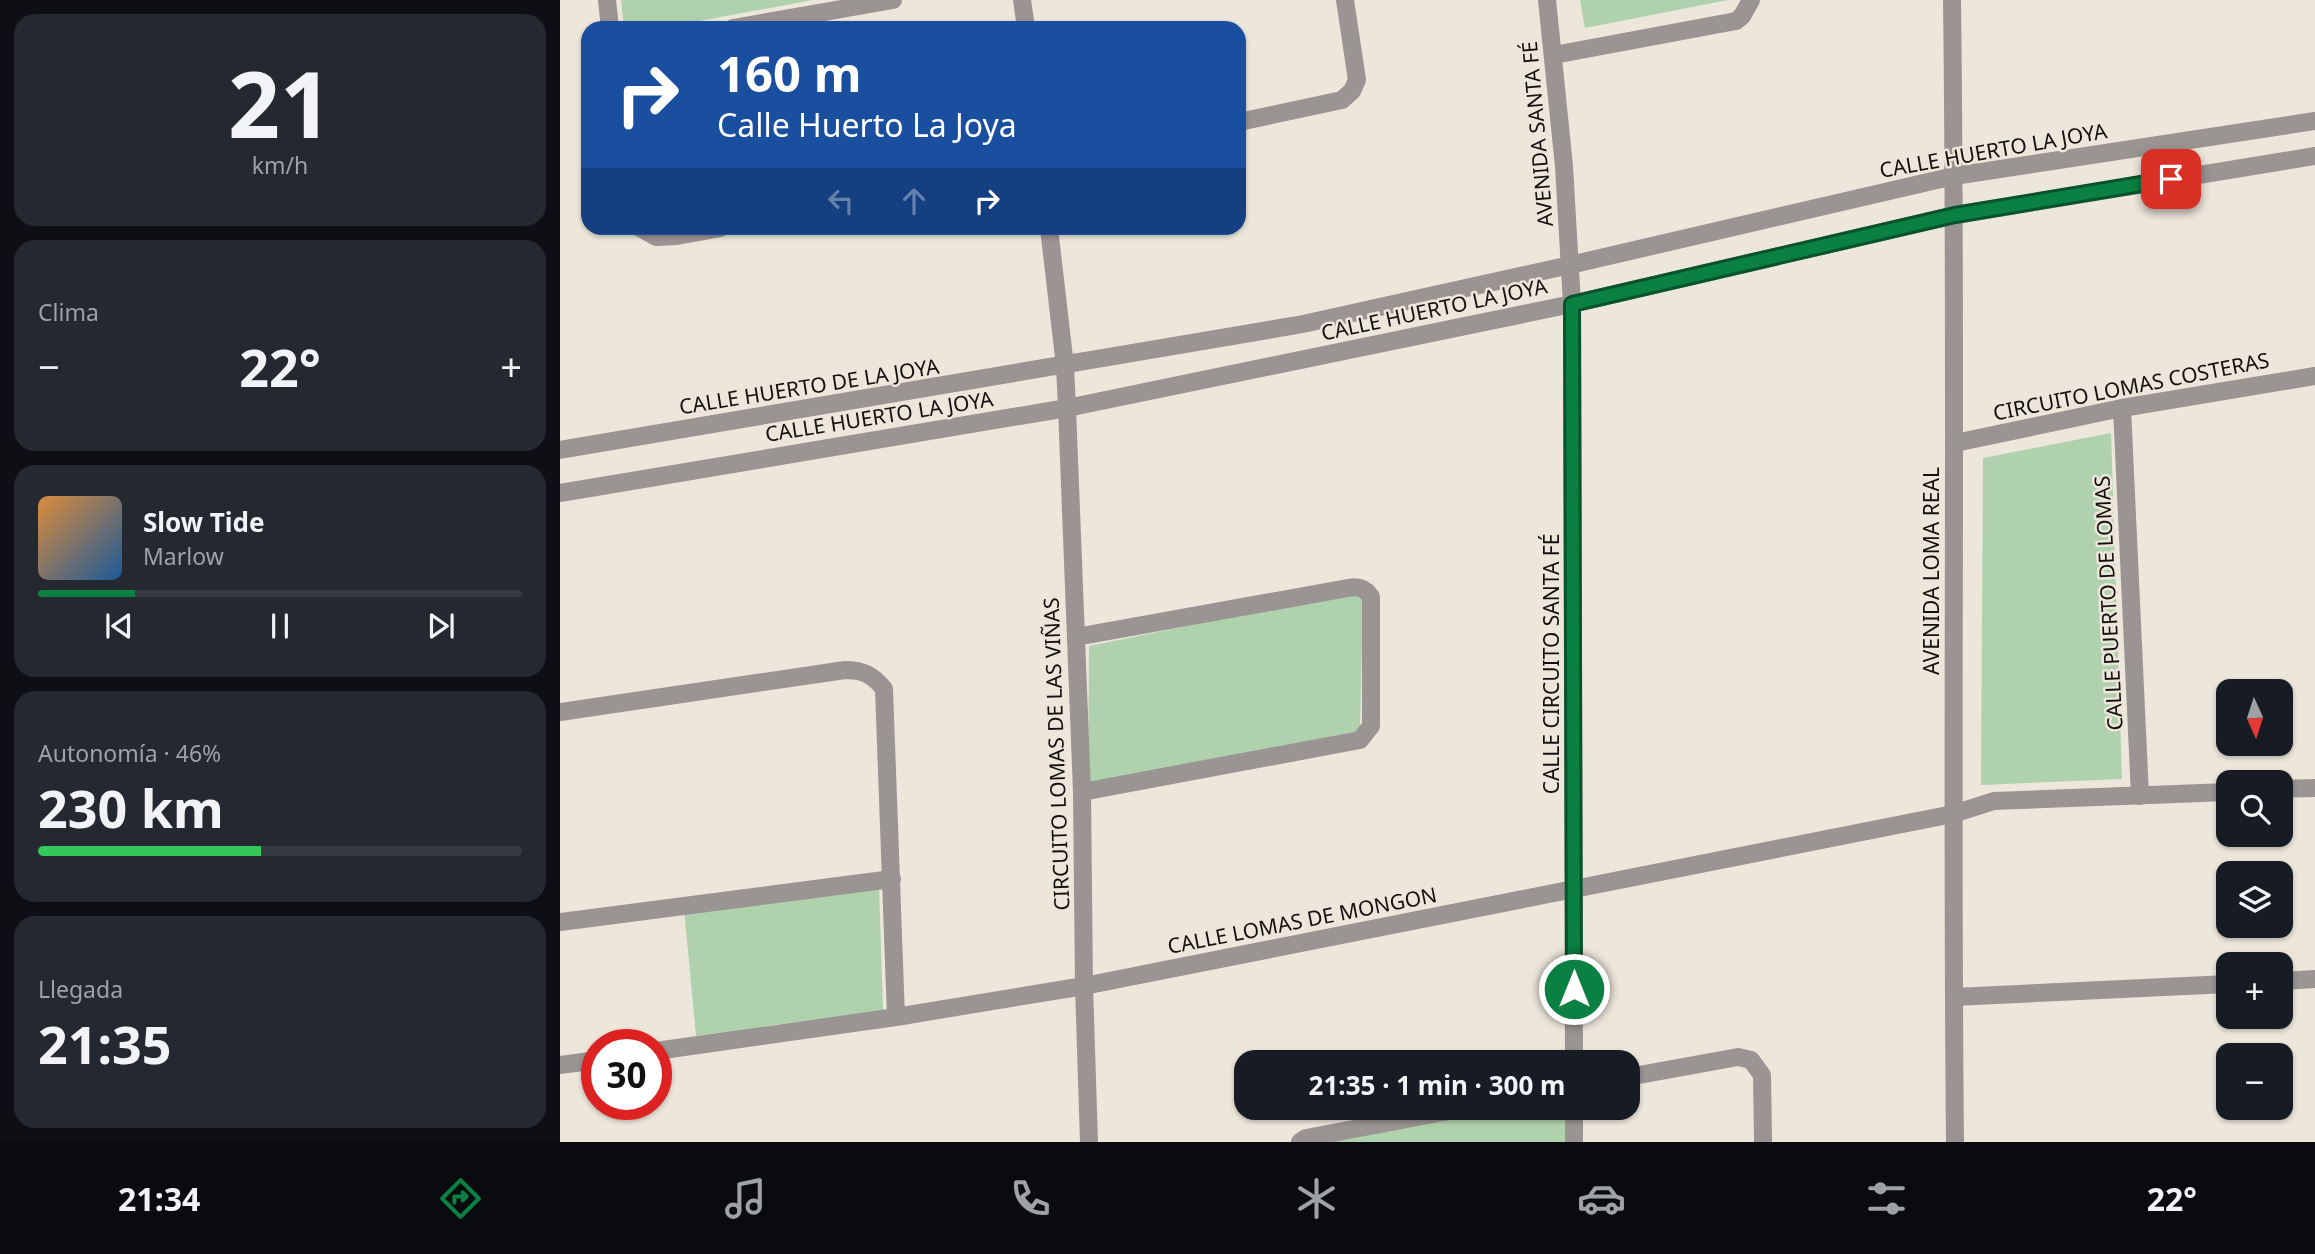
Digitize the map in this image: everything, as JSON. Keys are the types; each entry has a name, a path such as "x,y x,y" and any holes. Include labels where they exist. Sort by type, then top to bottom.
{"street":[{"path":"607,0 609,21"},
{"path":"773,21 893,0"},
{"path":"1022,0 1025,21"},
{"path":"1246,121 1342,100 1352,90 1357,80 1345,0"},
{"name":"AVENIDA SANTA FÉ","path":"1548,0 1570,265"},
{"path":"1554,55 1736,21 1751,0"},
{"name":"AVENIDA LOMA REAL","path":"1952,0 1955,215 1952,814 1955,1142"},
{"name":"CALLE HUERTO LA JOYA","path":"1065,366 1303,324 1954,176 2315,121"},
{"name":"CALLE HUERTO LA JOYA","path":"560,493 1067,408 1572,304 1955,215 2315,156"},
{"path":"652,235 683,235"},
{"name":"CIRCUITO LOMAS DE LAS VIÑAS","path":"1050,235 1065,366 1067,408 1082,792 1089,1142"},
{"name":"CALLE CIRCUITO SANTA FÉ","path":"1570,265 1574,1050"},
{"name":"CALLE HUERTO DE LA JOYA","path":"560,450 1065,366"},
{"name":"CIRCUITO LOMAS COSTERAS","path":"1955,443 2122,408 2315,376"},
{"name":"CALLE PUERTO DE LOMAS","path":"2122,408 2140,796"},
{"path":"1076,637 1348,587 1366,590 1371,597 1371,726 1360,740 1082,792"},
{"path":"560,712 845,670 857,670 870,675 884,689 896,1017"},
{"path":"2293,789 2315,788"},
{"name":"CALLE LOMAS DE MONGON","path":"672,1049 896,1017 1084,986 1952,814 1994,801 2216,793"},
{"path":"560,922 892,878"},
{"path":"2293,980 2315,979"},
{"path":"1954,997 2216,985"},
{"path":"1640,1075 1738,1057 1751,1060 1762,1075 1763,1142"},
{"path":"560,1065 581,1062"},
{"path":"1300,1142 1306,1138 1401,1120"},
{"path":"1574,1120 1574,1142"}],"green space":[{"path":"621,0 813,0 700,21 623,21"},
{"path":"1580,0 1728,0 1585,28"},
{"path":"2111,433 2122,779 1981,785 1983,458"},
{"path":"1345,594 1363,595 1360,731 1088,783 1089,646"},
{"path":"879,885 883,1010 696,1036 684,909"},
{"path":"1430,1120 1566,1120 1567,1142 1310,1142"}],"route":[{"path":"1574,989 1572,304 1955,215 2171,179"}]}
